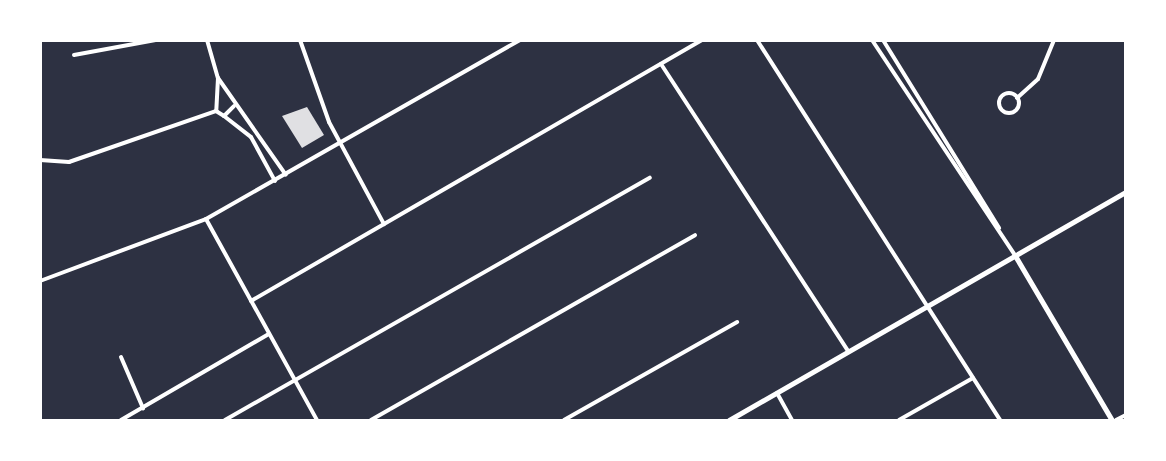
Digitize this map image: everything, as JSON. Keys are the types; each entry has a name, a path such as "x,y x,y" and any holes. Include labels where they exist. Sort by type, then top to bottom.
{"main road":[{"path":"729,420 1125,192"}],"street":[{"path":"74,55 156,40"},
{"path":"207,40 218,78 234,106 257,127 286,175"},
{"path":"300,40 341,144 384,224"},
{"path":"250,301 702,40"},
{"path":"757,40 1000,420"},
{"path":"872,40 977,199 999,228"},
{"path":"883,40 983,195 999,228 1114,420 1125,415"},
{"path":"1017,98 1003,96 1000,108 1014,112 1017,98 1038,78 1054,40"},
{"path":"40,281 206,219 518,41"},
{"path":"662,64 848,351"},
{"path":"892,69 897,64"},
{"path":"216,111 218,78"},
{"path":"224,116 234,106"},
{"path":"1125,108 1125,119"},
{"path":"216,111 251,137 275,181"},
{"path":"40,160 69,162 216,111"},
{"path":"933,132 938,128"},
{"path":"225,420 650,178"},
{"path":"977,199 983,195"},
{"path":"206,219 317,420"},
{"path":"371,420 695,235"},
{"path":"564,420 737,322"},
{"path":"121,420 269,334"},
{"path":"121,357 143,408"},
{"path":"898,420 973,378"},
{"path":"777,393 792,420"}],"building":[{"path":"307,107 324,135 302,148 282,116"}]}
